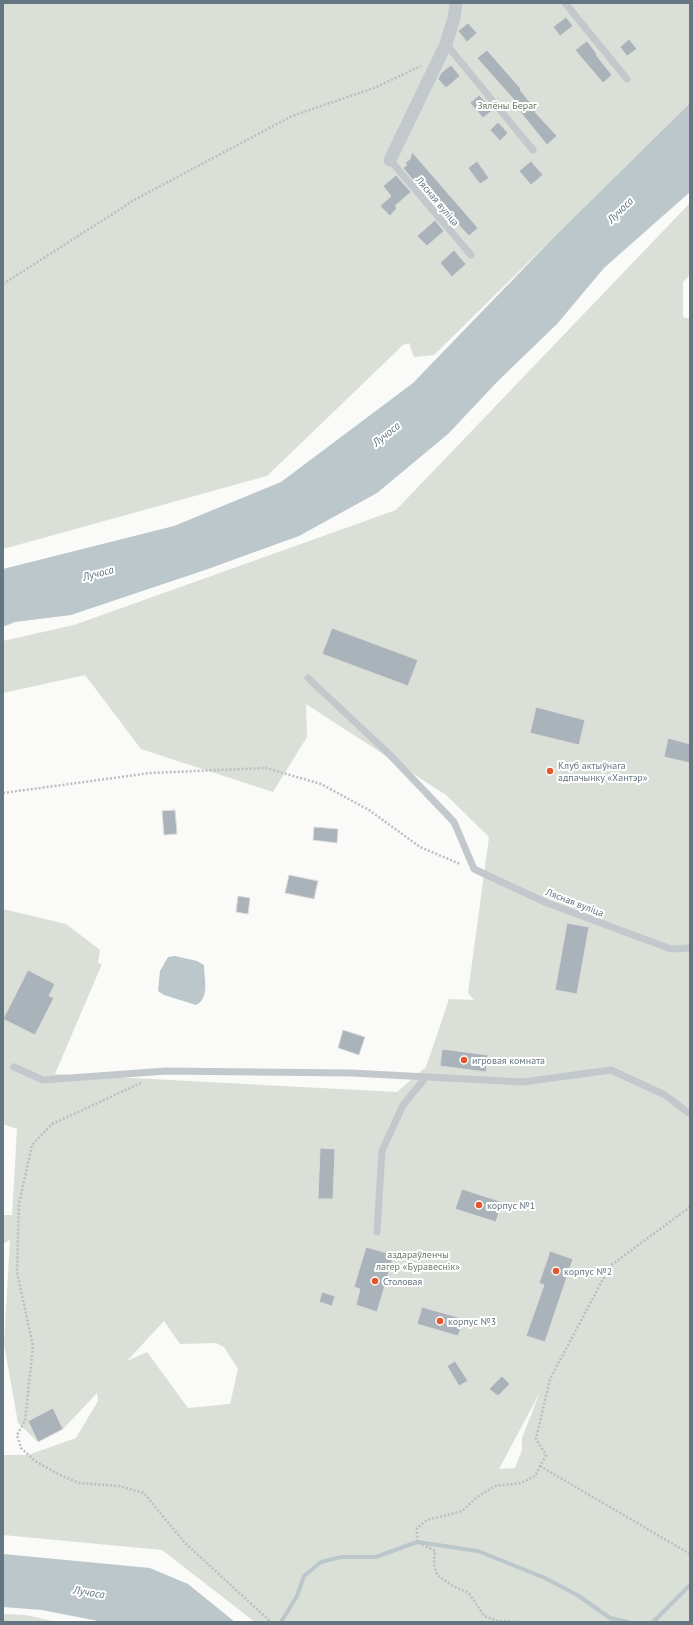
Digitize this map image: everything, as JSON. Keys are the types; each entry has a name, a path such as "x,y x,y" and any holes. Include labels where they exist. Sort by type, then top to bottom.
{"street":[{"path":"390,160 446,44 454,18 456,3"}],"lane":[{"path":"565,3 627,79"},
{"path":"446,44 533,150"},
{"name":"Лясная вуліца","path":"390,160 471,255"},
{"path":"308,678 390,755 454,822 474,869"},
{"name":"Лясная вуліца","path":"474,869 546,903 671,949 690,948"},
{"path":"14,1067 43,1080 166,1071 351,1073 523,1082 611,1070 665,1095 690,1114"},
{"path":"377,1232 382,1151 403,1105 426,1077"}],"path":[{"path":"3,284 136,199 292,116 374,88 439,58"},
{"path":"3,793 150,773 266,768 321,784 369,810 420,847 474,869"},
{"path":"146,1081 52,1124 32,1145 19,1204 17,1272 33,1346 24,1421 17,1435 21,1448 35,1460 60,1475 79,1483 119,1486 144,1493 185,1543 271,1622"},
{"path":"518,1622 498,1621 484,1616 469,1593 453,1586 437,1576 434,1564 435,1551 417,1542 417,1528 427,1520 462,1511 477,1497 495,1486 521,1483 535,1476 546,1455 536,1439 550,1379 610,1266 690,1206"},
{"path":"540,1466 690,1554"}],"green space":[{"name":"Зялёны Бераг","path":"3,3 690,3 690,103 434,355 414,357 409,343 403,345 267,476 3,549"},
{"name":"аздараўленчы лагер «Буравеснік»","path":"690,203 690,275 683,282 683,317 690,319 690,1622 255,1622 162,1550 3,1535 3,1455 28,1455 76,1438 98,1401 97,1393 63,1429 38,1442 18,1423 4,1344 10,1240 3,1244 3,1215 12,1215 17,1129 3,1124 3,909 66,924 100,950 98,963 102,964 55,1074 397,1092 426,1067 449,999 474,1000 468,993 489,837 446,795 306,704 307,737 273,792 141,749 85,675 3,693 3,641 74,625 396,510","holes":["164,1321 180,1344 216,1343 224,1347 238,1369 230,1404 188,1408 147,1352 127,1361","540,1392 522,1438 522,1450 515,1468 499,1469"]},
{"path":"3,1614 25,1615 57,1622 3,1622"}],"water":[{"name":"Лучоса","path":"690,103 690,192 604,268 557,324 498,381 448,434 377,493 299,536 208,569 71,615 15,622 3,627 3,569 174,526 281,482 413,383 555,236"},
{"path":"175,956 197,961 204,965 205,993 200,1002 196,1005 164,995 158,991 160,971 168,957"},
{"name":"Лучоса","path":"3,1554 150,1568 188,1584 235,1622 103,1622 42,1610 3,1607"}],"building":[{"path":"566,17 573,26 560,36 553,27"},
{"path":"468,23 477,33 467,42 458,31"},
{"path":"629,39 637,49 627,56 620,47"},
{"path":"587,41 612,75 603,83 575,50"},
{"path":"487,50 521,89 520,90 537,111 535,112 557,136 547,145 514,104 516,102 477,58"},
{"path":"451,65 460,76 446,88 438,79 441,73"},
{"path":"479,95 493,110 483,118 470,103"},
{"path":"498,122 508,133 500,141 490,130"},
{"path":"412,152 478,228 469,236 455,221 451,224 442,213 445,210 421,183 418,186 403,168 407,165 405,163 410,159"},
{"path":"477,161 489,178 480,184 468,168"},
{"path":"531,161 543,175 531,185 519,171"},
{"path":"396,175 411,192 395,206 397,208 390,216 380,206 391,196 383,186"},
{"path":"435,220 444,231 427,246 417,236"},
{"path":"454,250 466,264 452,277 440,263"},
{"path":"332,628 418,660 408,686 322,654"},
{"path":"536,707 585,720 579,745 530,733"},
{"path":"668,738 690,744 690,763 664,757"},
{"path":"175,810 177,834 164,835 162,811"},
{"path":"314,827 338,829 337,843 313,840"},
{"path":"289,875 318,881 314,899 285,893"},
{"path":"238,896 250,898 248,914 236,912"},
{"path":"567,923 589,927 577,994 555,990"},
{"path":"28,970 55,984 49,996 54,998 35,1035 3,1019"},
{"path":"343,1030 365,1037 359,1055 338,1048"},
{"name":"игровая комната","path":"442,1049 488,1055 486,1072 440,1066"},
{"path":"320,1148 335,1149 333,1199 318,1199"},
{"name":"корпус №1","path":"462,1189 502,1202 496,1222 455,1209"},
{"path":"366,1247 394,1255 377,1312 356,1305 360,1289 354,1287"},
{"path":"550,1251 573,1259 545,1342 526,1336 544,1285 539,1283"},
{"path":"322,1292 335,1296 332,1306 319,1302"},
{"name":"корпус №3","path":"422,1307 464,1319 458,1336 417,1324"},
{"path":"455,1361 468,1381 459,1386 447,1366"},
{"path":"502,1376 510,1384 498,1396 489,1389"},
{"path":"53,1408 63,1429 38,1442 28,1421"}],"waterway":[{"path":"281,1622 297,1596 304,1576 321,1562 341,1557 376,1557 417,1542 478,1551 545,1578 579,1596 610,1618 628,1622"},
{"path":"653,1622 690,1585"}],"place":[{"name":"Клуб актыўнага адпачынку «Хантэр»","path":"550,771"},
{"name":"игровая комната","path":"464,1060"},
{"name":"корпус №1","path":"479,1205"},
{"name":"корпус №2","path":"556,1271"},
{"name":"Столовая","path":"375,1281"},
{"name":"корпус №3","path":"440,1321"}]}
